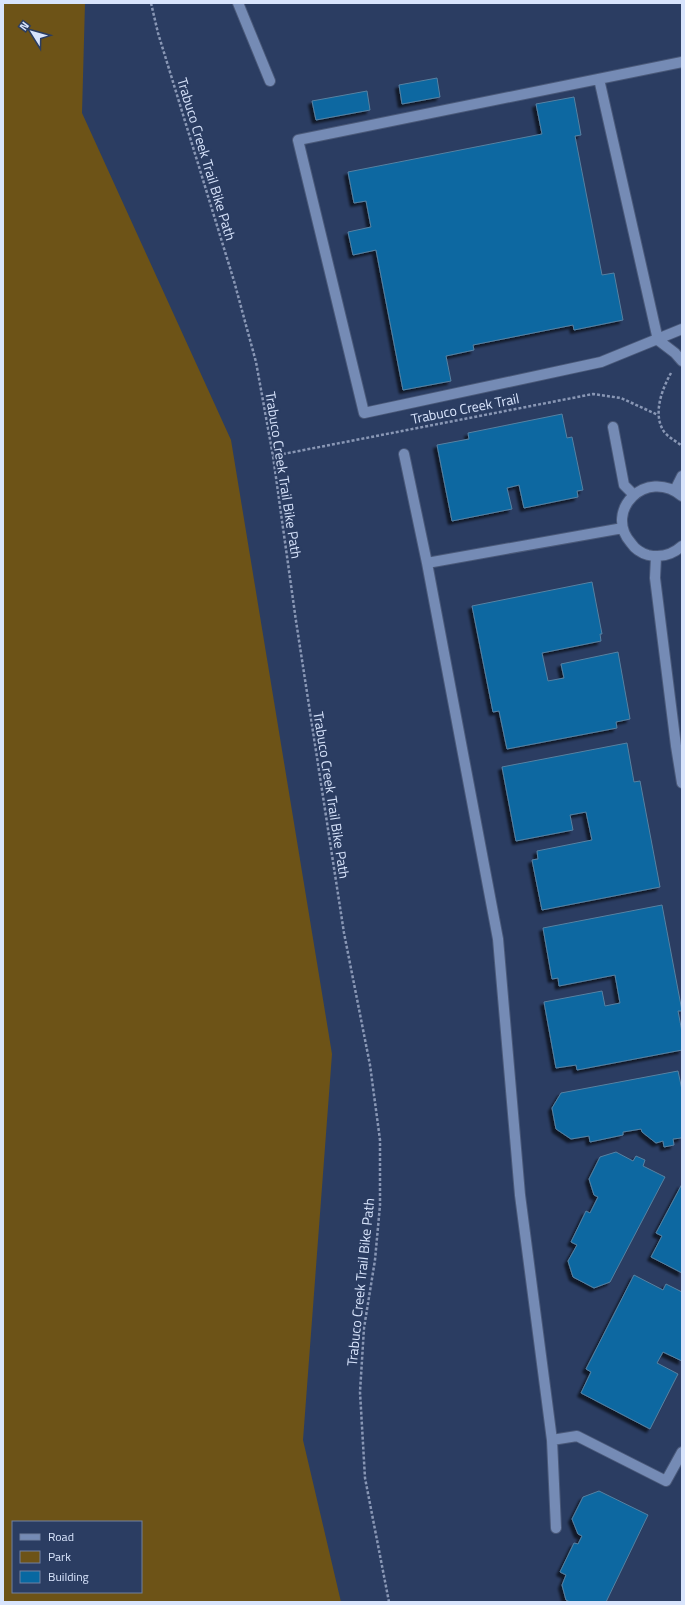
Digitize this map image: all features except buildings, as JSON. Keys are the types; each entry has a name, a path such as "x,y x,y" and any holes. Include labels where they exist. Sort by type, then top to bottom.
{"lane":[{"path":"238,3 270,81"},
{"path":"682,62 298,140 364,413 601,362 682,329"},
{"path":"599,79 658,340 681,359"},
{"path":"613,427 624,485 634,495"},
{"path":"404,454 427,563 498,939 520,1195 552,1440 556,1528"},
{"path":"682,476 678,493 664,486 653,486 643,489 634,495 626,504 622,516 623,528 627,539 634,548 644,554 656,557 667,555 676,551 682,546"},
{"path":"427,563 623,528"},
{"path":"656,557 655,578 679,746 682,783"},
{"path":"552,1440 577,1436 666,1481 682,1452"}],"path":[{"name":"Trabuco Creek Trail Bike Path","path":"151,3 158,33 234,281 256,362 273,456 322,796 344,933 370,1065 380,1140 380,1205 375,1260 364,1328 360,1392 365,1478 389,1602"},
{"path":"681,359 664,386 658,415 663,431 682,446"},
{"name":"Trabuco Creek Trail","path":"273,456 593,394 621,398 658,415"}],"green space":[{"path":"3,3 85,3 82,113 231,440 332,1054 303,1440 341,1602 3,1602"}]}
